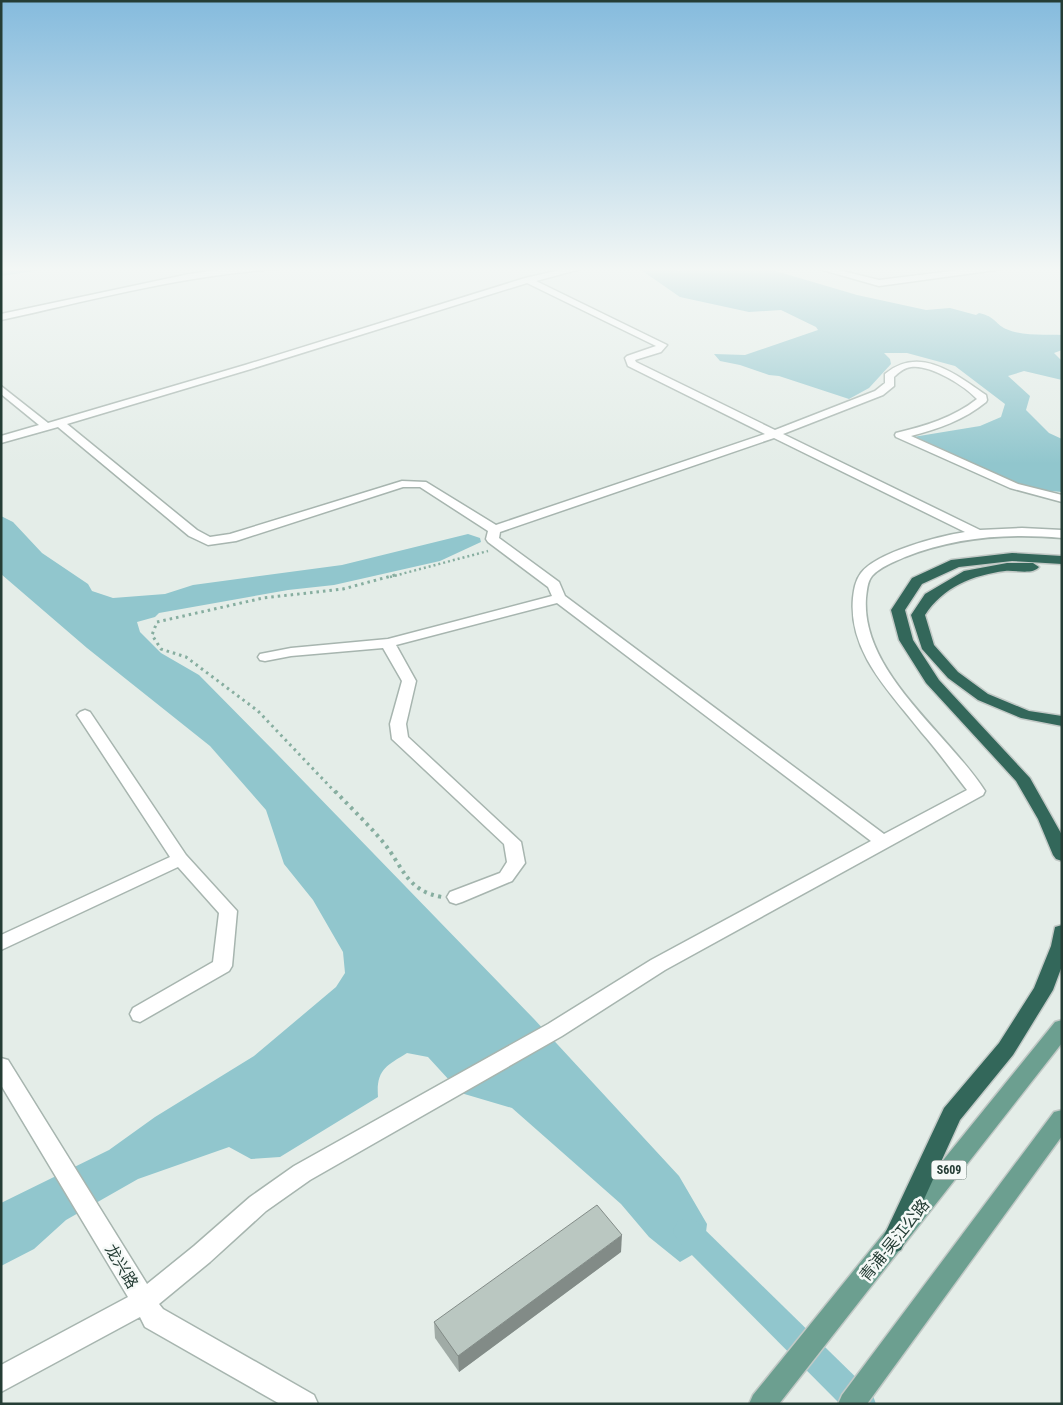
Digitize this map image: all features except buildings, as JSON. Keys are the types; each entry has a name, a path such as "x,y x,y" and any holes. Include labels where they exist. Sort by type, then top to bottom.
{"highway":[{"path":"1062,560 1012,556 956,564 917,581 898,610 906,640 933,683 1022,778 1046,819 1062,854"},
{"path":"1062,567 1007,567 969,574 930,597 918,615 926,646 952,675 983,697 1026,715 1062,721"},
{"path":"893,1242 952,1114 1006,1049 1043,990 1060,946 1062,932"}],"main road":[{"name":"青浦-吴江公路","path":"762,1404 1062,1028"},
{"path":"851,1404 1062,1119"}],"street":[{"path":"1,440 356,333"},
{"path":"636,333 662,345 658,350 630,358 631,364 979,534"},
{"path":"495,530 856,404 878,393 890,384 889,376 895,370 905,365 933,367 982,397 982,400 976,406 921,432 900,435 1014,486 1062,499"},
{"path":"1,389 53,425 193,533 208,540 232,538 402,484 422,484 495,530"},
{"path":"495,530 492,539 554,585 559,598 882,841"},
{"path":"1,1379 143,1302 202,1254 258,1204 302,1172 441,1096 555,1030 658,965 976,791 883,674 864,639 856,610 861,587 867,574 885,562 916,548 979,534 1007,531 1062,534"},
{"path":"265,657 291,652 388,643 559,598"},
{"path":"388,643 409,682 398,724 400,739 512,842 516,863 506,877 456,897"},
{"path":"85,715 180,859 228,911 222,966 140,1014"},
{"path":"1,943 180,859"},
{"name":"龙兴路","path":"1,1066 154,1318 305,1404"}],"path":[{"path":"456,897 431,897 417,889 403,874 397,861 383,842 258,711 186,657 161,649 152,634 157,622 175,616 205,612 263,598 343,589 486,552 499,544"}],"water":[{"path":"811,333 1017,333 1034,335 1062,335 1062,350 1054,353 1062,361 1062,380 1024,371 1008,376 1030,396 1026,410 1049,433 1062,439 1062,492 1043,490 1005,479 913,437 980,426 1001,417 1005,404 955,366 907,353 884,353 890,359 891,364 869,388 849,399 779,376 720,361 714,354 745,355"},
{"path":"1,516 13,522 42,553 88,584 92,591 113,598 165,594 193,585 342,565 468,534 480,538 481,542 440,561 334,585 288,590 159,613 155,617 137,622 140,632 161,653 199,675 277,754 534,1019 679,1176 707,1224 704,1248 680,1262 649,1237 621,1204 512,1108 461,1093 428,1057 407,1053 384,1070 379,1081 378,1097 280,1157 251,1159 229,1147 138,1179 66,1220 34,1249 1,1266 1,1203 109,1150 155,1117 254,1056 336,987 345,973 343,952 313,900 284,864 266,810 210,746 87,648 1,574"}],"waterway":[{"path":"687,1231 861,1404"}]}
